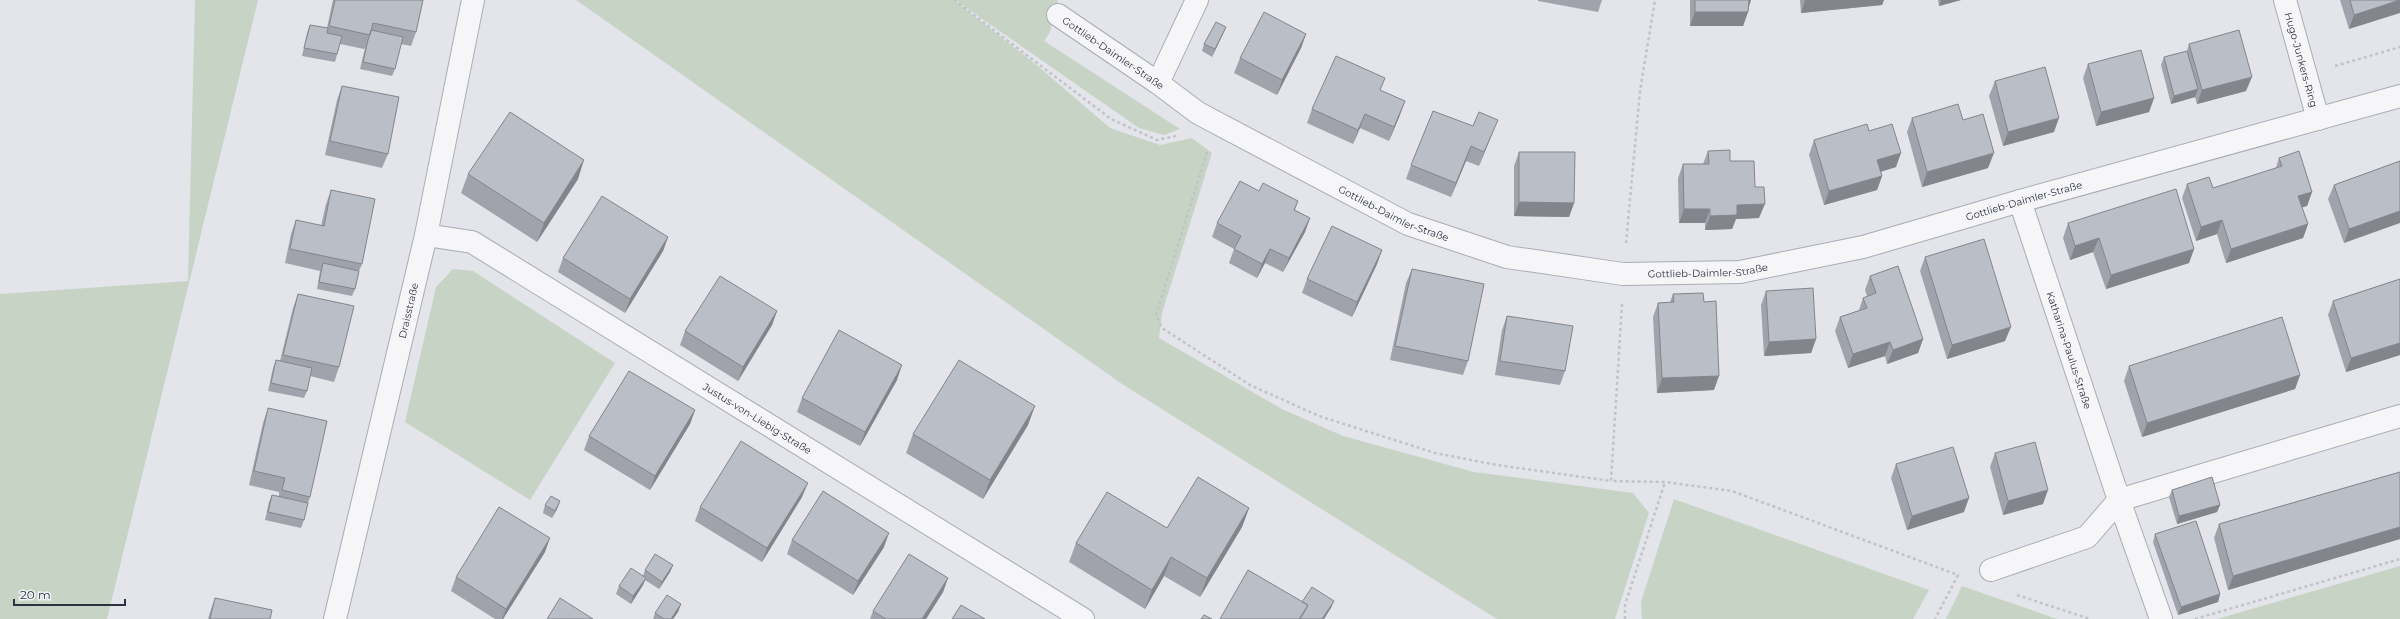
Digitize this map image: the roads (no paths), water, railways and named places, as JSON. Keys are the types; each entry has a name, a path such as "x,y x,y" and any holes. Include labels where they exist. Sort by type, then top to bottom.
{"street":[{"name":"Draisstraße","path":"335,619 426,235 473,0"},
{"path":"1158,83 1197,0"},
{"name":"Hugo-Junkers-Ring","path":"2285,0 2318,119"},
{"name":"Gottlieb-Daimler-Straße","path":"1058,15 1207,118 1408,224 1507,257 1623,274 1740,272 1864,247 2020,201 2400,96"},
{"name":"Katharina-Paulus-Straße","path":"2020,201 2119,500 2161,619"},
{"name":"Justus-von-Liebig-Straße","path":"426,235 472,242 1083,619"},
{"path":"1991,570 2087,537 2119,500 2400,416"}]}
